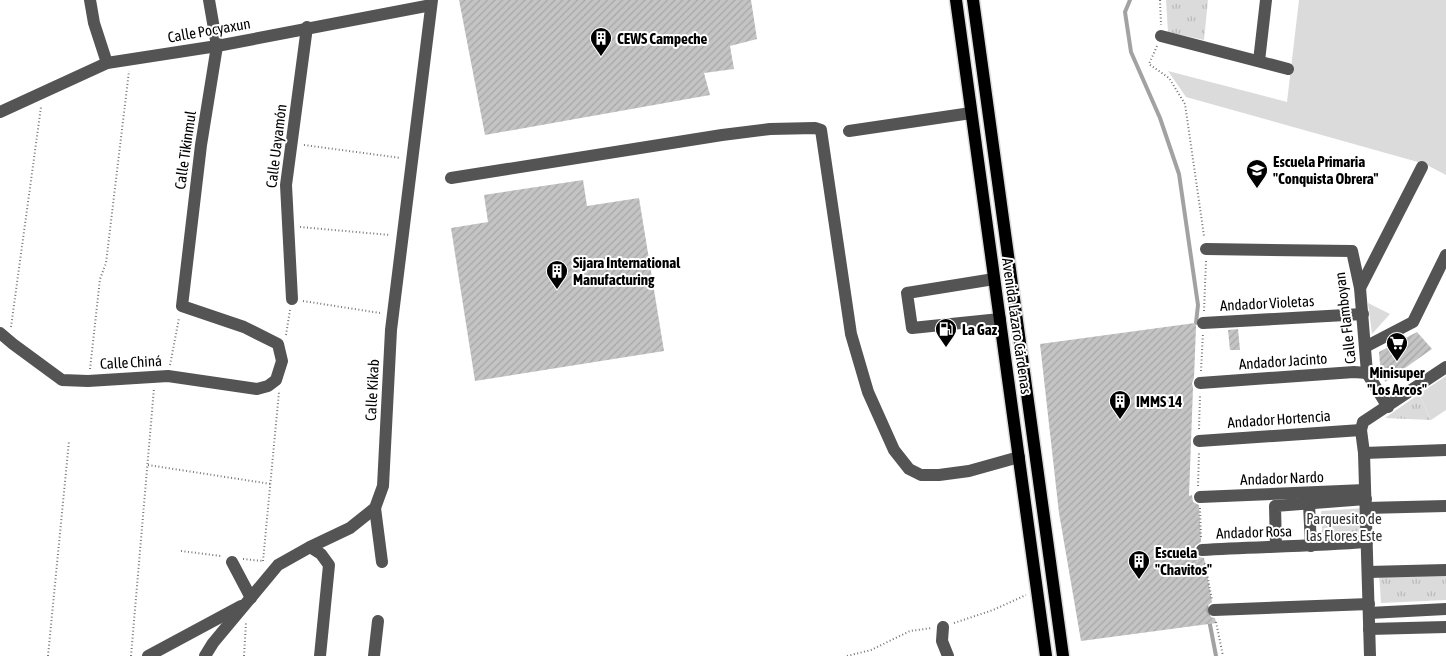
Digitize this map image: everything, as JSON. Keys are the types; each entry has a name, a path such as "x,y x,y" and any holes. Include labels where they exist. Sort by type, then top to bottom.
{"main road":[{"name":"Avenida Lázaro Cárdenas","path":"956,0 1046,656"},
{"name":"Avenida Lázaro Cárdenas","path":"973,0 1063,656"}],"street":[{"path":"90,0 94,23 107,63"},
{"name":"Calle Tikinmul","path":"182,306 202,145 217,46 209,0"},
{"path":"1259,61 1266,0"},
{"name":"Calle Pocyaxun","path":"0,112 107,63 217,46 432,2"},
{"name":"Calle Kikab","path":"375,508 383,486 393,315 432,2"},
{"name":"Calle Uayamón","path":"292,299 286,185 307,27"},
{"path":"1161,36 1288,69"},
{"path":"849,131 971,113"},
{"path":"451,178 722,135 770,129 815,128 821,130 851,334 868,392 894,450 909,469 921,475 939,475 968,471 1019,457"},
{"path":"1360,288 1422,166"},
{"name":"Calle Flamboyan","path":"1206,249 1352,251 1360,288 1368,373 1388,407"},
{"path":"1365,347 1413,322 1446,255"},
{"path":"994,279 907,293 912,328 1000,319"},
{"path":"182,306 244,327 278,344 282,361 278,384"},
{"name":"Andador Violetas","path":"1203,323 1363,314"},
{"name":"Calle Chiná","path":"5,337 62,380 88,381 162,376 257,389 278,384"},
{"path":"1370,656 1366,499 1361,430 1363,422 1446,367"},
{"name":"Andador Jacinto","path":"1200,383 1354,372 1368,373"},
{"path":"1010,393 1027,390"},
{"name":"Andador Hortencia","path":"1199,441 1361,430"},
{"path":"1364,453 1446,450"},
{"path":"1023,489 1040,486"},
{"name":"Andador Nardo","path":"1200,499 1366,499 1446,506"},
{"path":"1276,546 1275,506 1366,499"},
{"path":"1309,504 1311,546"},
{"path":"205,656 213,643 278,565 350,528 375,508"},
{"path":"375,508 382,562"},
{"name":"Andador Rosa","path":"1202,550 1367,542"},
{"path":"310,547 321,554 329,565 320,656"},
{"path":"232,562 249,600"},
{"path":"1368,572 1446,570"},
{"path":"148,656 249,600"},
{"path":"1214,610 1446,609"},
{"path":"374,656 378,621"},
{"path":"943,627 942,641 948,656"},
{"path":"1370,630 1446,627"}],"path":[{"path":"1160,0 1161,36 1149,64 1169,78 1185,104 1206,249 1200,383"},
{"path":"88,381 100,279 106,263 131,59"},
{"path":"5,337 44,92"},
{"path":"292,144 412,160"},
{"path":"288,226 402,236"},
{"path":"282,361 292,299 393,315"},
{"path":"131,656 148,465 162,376 182,306"},
{"path":"263,561 278,384"},
{"path":"48,656 69,441"},
{"path":"148,465 271,484"},
{"path":"1200,499 1202,550 1223,656"},
{"path":"847,656 871,650 910,631 943,627 993,610 1037,589"},
{"path":"244,656 249,600"}],"green space":[{"path":"1166,0 1208,0 1204,40 1168,32"},
{"path":"1299,0 1446,0 1446,175 1425,164 1186,97 1168,71 1287,102"},
{"path":"1368,303 1390,314 1372,334"},
{"path":"1446,376 1446,410 1431,420 1419,394"},
{"path":"1419,394 1431,420 1385,418"},
{"name":"Parquesito de las Flores Este","path":"1366,508 1367,542 1323,545 1321,511"},
{"path":"1446,571 1446,600 1381,603 1379,572"}],"building":[{"name":"CEWS Campeche","path":"459,0 751,0 757,39 730,46 734,69 704,73 710,95 485,135"},
{"name":"Sijara International Manufacturing","path":"583,180 587,206 639,198 664,351 475,381 451,228 488,222 484,195"},
{"path":"1195,323 1189,496 1192,495 1193,502 1199,505 1201,542 1195,546 1194,551 1198,557 1204,558 1212,602 1207,606 1206,611 1210,617 1215,618 1216,623 1081,641 1059,513 1040,344"},
{"path":"1238,329 1240,350 1230,350 1228,330"},
{"name":"Minisuper \"Los Arcos\"","path":"1417,332 1432,349 1385,382 1379,352"}],"waterway":[{"path":"1130,0 1125,12 1131,52 1160,118 1179,174 1198,305 1196,323"},
{"path":"1206,604 1216,656"}],"place":[{"name":"CEWS Campeche","path":"601,57"},
{"name":"Escuela Primaria \"Conquista Obrera\"","path":"1257,189"},
{"name":"Sijara International Manufacturing","path":"557,290"},
{"name":"La Gaz","path":"946,348"},
{"name":"Minisuper \"Los Arcos\"","path":"1397,362"},
{"name":"IMMS 14","path":"1120,420"},
{"name":"Escuela \"Chavitos\"","path":"1139,580"}]}
